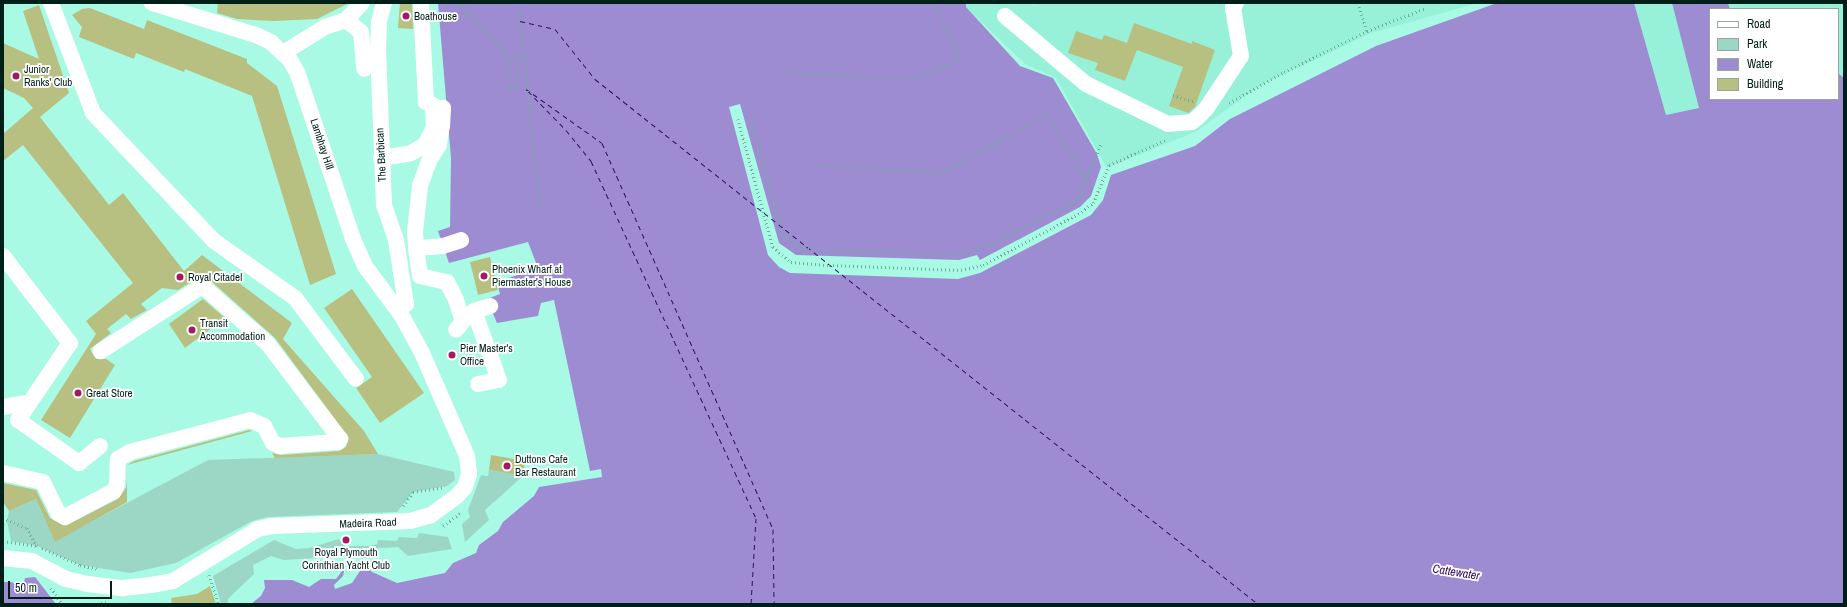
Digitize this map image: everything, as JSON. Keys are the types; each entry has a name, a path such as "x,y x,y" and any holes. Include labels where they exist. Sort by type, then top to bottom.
{"street":[{"path":"51,3 93,113 214,241 295,298 356,379"},
{"name":"Lambhay Hill","path":"152,3 256,35 271,42 283,53 298,72 353,239"},
{"path":"283,53 325,27 346,20 362,3"},
{"name":"The Barbican","path":"384,3 379,22 378,49 384,205 396,240 406,304"},
{"path":"421,3 426,102 433,106 443,108 442,126 438,145 429,160 420,186 415,232 416,248 420,276 447,282 456,300 463,321 456,330"},
{"path":"1005,16 1086,84 1168,124 1192,122 1197,118 1206,109 1241,56 1233,8 1236,3"},
{"path":"346,20 361,32 364,69"},
{"path":"381,158 411,153 425,145 434,127 433,106"},
{"name":"Madeira Road","path":"3,558 32,561 66,579 123,588 174,581 208,569 258,530 272,526 410,521 431,515 448,505 465,487 469,474 467,456 422,353 402,316 376,285 353,239"},
{"path":"416,248 443,246 461,240"},
{"path":"3,256 70,344 18,420 79,463 100,446"},
{"path":"3,472 42,482 58,513 65,517 114,491 117,484 118,459 130,452 250,420 264,426 273,443 280,446 338,442 340,439 268,344 204,288 199,288 101,351"},
{"path":"478,384 498,380 474,311 490,306"},
{"path":"3,407 30,402"}],"path":[{"path":"459,3 507,54 510,89 517,88 516,55 523,54"},
{"path":"519,3 523,54 540,206"},
{"path":"784,72 916,79 960,59 933,3"},
{"path":"1358,3 1368,31"},
{"path":"1224,107 1284,72 1368,31 1426,8"},
{"path":"814,165 944,173 1047,115 1086,180"},
{"path":"751,118 784,235 800,248 957,254 989,245 1079,198 1100,144"},
{"path":"738,119 773,247 791,262 829,265 960,270 983,265 1078,214 1093,203 1109,165 1173,137"},
{"path":"440,528 455,519 465,506"},
{"path":"3,518 7,521 27,528 37,546"},
{"path":"3,523 7,521"},
{"path":"3,541 37,546 80,565 102,570"},
{"path":"3,546 26,548 45,555"},
{"path":"208,569 219,604"}],"shaded area":[{"path":"966,3 1027,3 1035,5 1036,3 1478,3 1371,33 1256,88 1197,131 1107,168 1056,78 1025,64 966,7"},
{"path":"1634,3 1672,3 1699,108 1666,115"},
{"path":"1729,3 1844,3 1844,78 1839,74 1839,8 1730,8"}],"green space":[{"path":"378,454 454,472 455,480 447,486 413,492 397,512 268,517 252,521 176,563 130,573 80,565 37,546 11,541 7,521 9,511 36,499 55,541 208,460"},
{"path":"489,470 523,476 485,510 489,520 465,542 462,524 470,517 468,510 481,475 488,476"},
{"path":"419,533 448,537 452,549 408,556 398,547 349,550 341,546 341,552 336,558 323,553 316,558 284,560 271,556 253,565 254,574 228,599 228,604 221,604 213,576 274,540 296,549 309,548 339,539 346,546 370,546 377,544 378,540 397,541 399,537 417,538"}],"water":[{"name":"Cattewater","path":"438,3 966,3 966,7 1020,66 1053,78 1097,154 1101,167 1091,196 1080,207 980,260 977,255 959,260 796,255 779,243 740,104 729,107 768,255 779,267 790,273 958,279 980,273 1091,215 1103,200 1111,175 1195,146 1230,119 1376,46 1497,3 1634,3 1666,115 1699,108 1672,3 1728,3 1730,8 1709,8 1709,100 1839,100 1839,74 1844,78 1844,604 251,604 261,596 265,588 264,580 292,580 309,587 321,579 336,579 345,567 343,576 334,585 335,589 352,583 364,565 372,572 397,583 445,573 453,563 476,553 479,545 498,531 503,522 534,496 539,487 602,477 601,469 590,471 554,300 541,303 538,316 497,323 487,299 500,294 497,282 538,268 528,242 449,263 438,231 450,227 451,158"},
{"path":"35,577 56,604 3,604 3,582 12,582 22,590 25,578"}],"building":[{"path":"218,3 349,3 317,19 274,21 237,19 217,13"},
{"name":"Boathouse","path":"400,3 412,3 413,29 398,28"},
{"path":"39,5 69,93 40,117 109,205 123,193 184,271 202,255 292,323 283,339 364,431 378,454 275,458 272,453 281,455 339,451 346,447 349,438 275,338 211,281 205,278 194,280 178,290 162,288 141,304 147,310 131,319 126,314 107,329 111,333 90,349 96,359 106,359 115,365 70,438 41,420 96,334 86,321 133,283 23,145 3,161 3,134 33,108 24,98 3,88 3,43 39,59 23,11"},
{"path":"90,8 144,29 147,20 247,59 247,63 277,86 336,274 310,285 252,96 185,69 184,72 136,53 134,59 79,37 82,27 72,15 82,9"},
{"path":"1134,23 1192,44 1192,41 1215,50 1195,107 1188,113 1169,106 1183,67 1137,50 1125,81 1095,70 1098,63 1068,53 1076,31 1102,40 1104,35 1127,43"},
{"name":"Phoenix Wharf at Piermaster's House","path":"490,257 498,290 478,295 470,262"},
{"path":"352,289 424,393 380,423 356,388 372,377 324,308"},
{"name":"Transit Accommodation","path":"203,299 225,318 185,348 169,324"},
{"path":"249,430 252,431 127,465 134,461"},
{"name":"Duttons Cafe Bar Restaurant","path":"491,455 525,461 523,476 489,470"},
{"path":"127,480 127,502 55,542 36,499 9,511 3,502 3,483 36,490 50,518 65,526 118,499 126,488"},
{"path":"210,586 216,604 172,604 171,598 197,594"}],"ferry route":[{"path":"520,21 555,29 595,79 1258,604"},
{"path":"526,89 602,143 773,529 774,604"},
{"path":"528,91 566,130 591,161 756,518 751,604"}],"place":[{"name":"Boathouse","path":"406,16"},
{"name":"Junior Ranks' Club","path":"16,76"},
{"name":"Phoenix Wharf at Piermaster's House","path":"484,276"},
{"name":"Royal Citadel","path":"180,277"},
{"name":"Transit Accommodation","path":"192,330"},
{"name":"Pier Master's Office","path":"452,355"},
{"name":"Great Store","path":"78,393"},
{"name":"Duttons Cafe Bar Restaurant","path":"507,466"},
{"name":"Royal Plymouth Corinthian Yacht Club","path":"346,540"}]}
